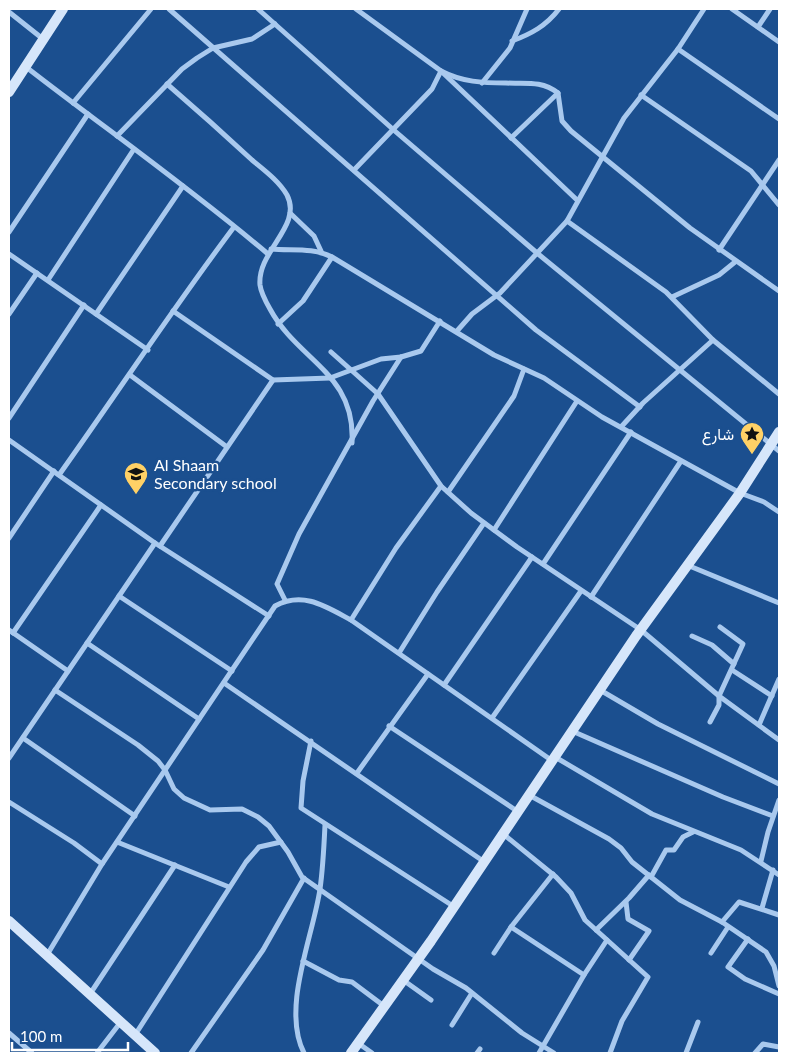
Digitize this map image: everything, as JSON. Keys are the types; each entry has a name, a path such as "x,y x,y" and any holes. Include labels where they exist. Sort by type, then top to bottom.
{"street":[{"path":"9,92 63,9"},
{"path":"73,103 151,9"},
{"path":"169,9 420,226 536,330 640,406"},
{"path":"260,9 393,129 537,253 779,451"},
{"path":"356,9 456,79 482,83 546,84 558,93 562,121 719,250 779,291"},
{"path":"482,83 510,48 527,9"},
{"path":"512,42 533,33 551,19 558,9"},
{"path":"457,331 472,314 496,295 567,221 577,200 604,157 609,142 641,95 678,49 704,9"},
{"path":"732,9 779,42"},
{"path":"758,27 770,9"},
{"path":"9,12 44,39"},
{"path":"117,136 182,69 213,48 252,39 276,24"},
{"path":"678,49 779,119"},
{"path":"26,67 234,227 269,251 321,251 457,331 494,355 544,378 577,401 621,427 740,493 764,502 779,512"},
{"path":"354,170 432,89 442,71"},
{"path":"442,71 577,200"},
{"path":"167,84 283,189 288,197 290,218 283,232 269,251 260,276 260,286 278,324 312,357 330,378 349,406 353,424 352,443"},
{"path":"511,138 558,93"},
{"path":"641,95 751,171 779,205"},
{"path":"9,232 88,114"},
{"path":"48,280 134,149"},
{"path":"719,250 779,160"},
{"path":"96,314 183,186"},
{"path":"290,213 314,236 321,251"},
{"path":"567,221 628,262 672,297 713,340 779,394"},
{"path":"60,475 148,350 173,311 234,227"},
{"path":"9,254 148,350"},
{"path":"278,324 303,301 332,257"},
{"path":"672,297 719,275 735,262"},
{"path":"9,314 37,273"},
{"path":"9,418 84,305"},
{"path":"173,311 273,380 330,378 381,359 401,357 421,351 440,321"},
{"path":"621,427 640,406 713,340"},
{"path":"331,352 378,394 441,486 484,523 641,630 719,696 779,740"},
{"path":"285,600 277,584 299,534 401,357"},
{"path":"448,492 514,396 524,370"},
{"path":"130,375 226,446"},
{"path":"9,758 119,596 158,544 273,380"},
{"path":"494,530 577,401"},
{"path":"542,564 631,432"},
{"path":"351,1053 419,957 501,833 641,630 740,493 770,443 779,432"},
{"path":"9,440 158,544 269,616"},
{"path":"591,597 681,461"},
{"path":"9,538 54,472"},
{"path":"351,620 396,548 441,486"},
{"path":"68,671 11,632 101,505"},
{"path":"399,653 437,592 484,523"},
{"path":"444,685 532,557"},
{"path":"687,565 779,602"},
{"path":"492,718 581,590"},
{"path":"119,596 232,671"},
{"path":"47,955 102,864 274,606 285,600 300,598 318,602 351,620 553,758 644,810 693,832 741,850 779,875"},
{"path":"710,722 719,705 719,696 743,644 720,626"},
{"path":"692,636 712,645 734,664"},
{"path":"87,643 199,720"},
{"path":"732,670 772,696"},
{"path":"356,773 428,674"},
{"path":"759,724 779,679"},
{"path":"224,683 483,861"},
{"path":"55,690 138,746 165,770 174,789 184,798 210,810 242,809 258,817 269,826 304,878 419,957 433,969 472,993 522,1032 554,1053"},
{"path":"600,690 658,724 779,784"},
{"path":"389,726 517,811"},
{"path":"572,731 723,797 773,816"},
{"path":"22,738 135,816"},
{"path":"311,741 303,781 301,808 453,906"},
{"path":"528,795 621,848 632,862 680,900 722,922 766,952 774,966 779,986"},
{"path":"761,862 779,800"},
{"path":"9,802 74,843 102,864"},
{"path":"304,1053 296,1029 303,961 320,889 325,825"},
{"path":"596,930 650,876 666,850 674,850 683,837 693,832"},
{"path":"501,833 553,874 571,893 585,920 648,976 622,1021 610,1053"},
{"path":"117,842 229,887"},
{"path":"134,1035 229,887 259,848 280,842"},
{"path":"90,994 175,865"},
{"path":"762,908 773,870"},
{"path":"494,953 511,927 553,874"},
{"path":"191,1053 263,950 304,878"},
{"path":"626,902 628,919 649,931 629,960"},
{"path":"722,922 739,902 779,915"},
{"path":"9,921 155,1053"},
{"path":"511,927 584,975"},
{"path":"711,953 728,927"},
{"path":"540,1053 584,975 607,940"},
{"path":"748,940 728,967 745,979 779,994"},
{"path":"303,961 340,980 352,982 384,1006"},
{"path":"402,980 431,1000"},
{"path":"452,1025 472,993"},
{"path":"686,1053 698,1022"},
{"path":"97,1053 120,1023"},
{"path":"9,1033 32,1053"},
{"path":"358,1043 372,1053"},
{"path":"755,1053 763,1044 779,1047"}],"place":[{"name":"شارع","path":"752,455"},
{"name":"Al Shaam Secondary school","path":"136,495"}]}
